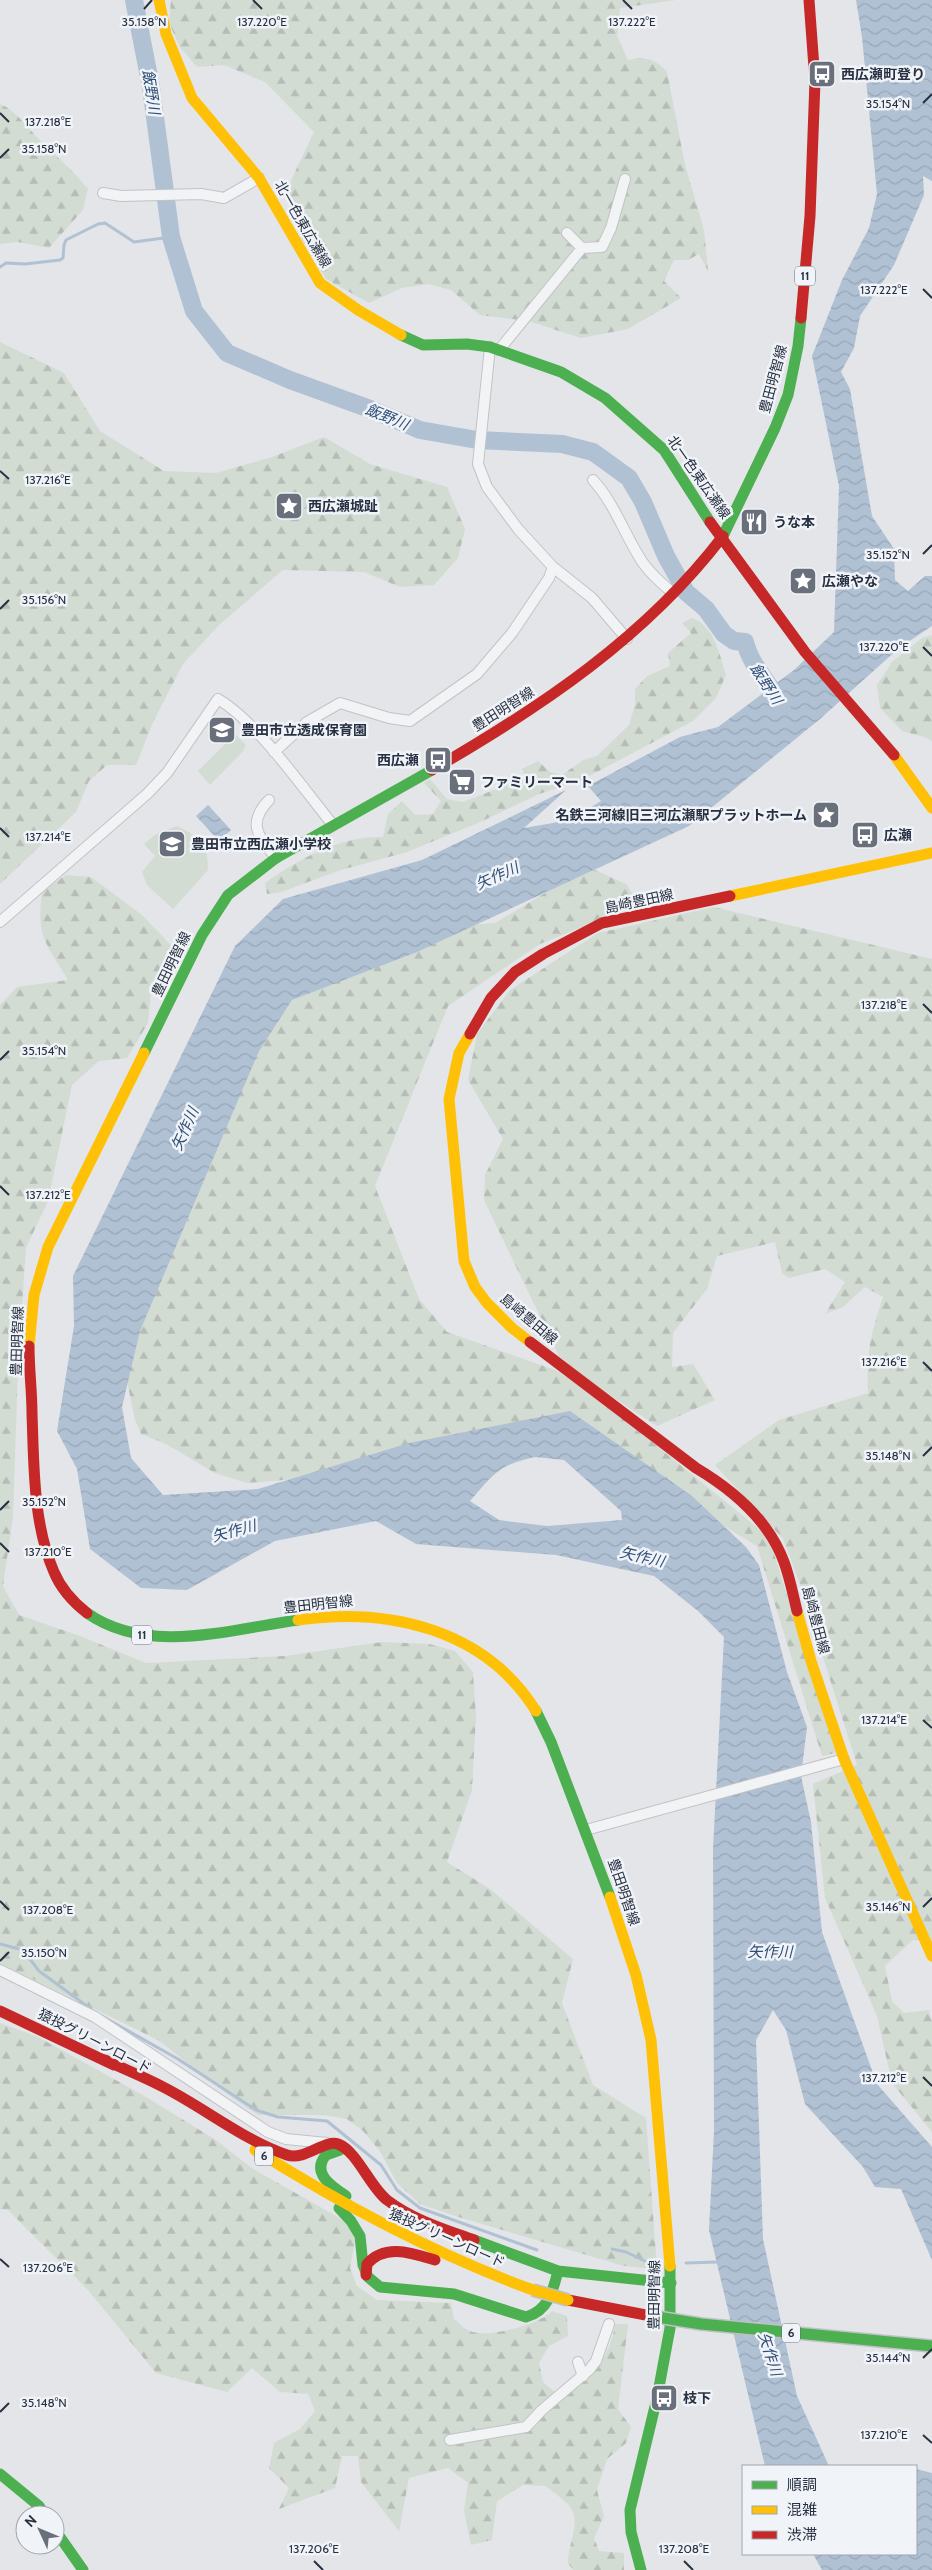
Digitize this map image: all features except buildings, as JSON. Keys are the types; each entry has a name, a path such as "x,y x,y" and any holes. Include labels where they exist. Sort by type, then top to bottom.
{"main road":[{"name":"北一色東広瀬線","path":"159,0 166,34 192,98 259,178 310,269 320,283 332,293 414,342 423,345 467,344 495,349 561,372 605,398 664,450 710,522 723,537 790,631 864,723 904,767 932,808"},
{"name":"豊田明智線","path":"641,2570 631,2532 630,2510 657,2398 670,2328 671,2283 651,2040 646,2006 586,1830 549,1738 528,1699 492,1662 468,1646 440,1632 392,1617 354,1615 154,1637 112,1628 87,1614 68,1595 54,1572 46,1544 38,1502 29,1337 36,1278 52,1238 202,935 228,895 276,858 504,729 564,688 627,638 674,592 723,537 775,428 788,395 798,346 810,216 816,81 809,0"},
{"name":"島崎豊田線","path":"932,853 602,923 543,954 515,972 491,998 459,1053 450,1098 464,1261 475,1287 487,1303 512,1328 649,1430 696,1468 716,1480 759,1518 778,1546 784,1562 839,1760 932,1956"},
{"name":"猿投グリーンロード","path":"0,2011 105,2060 215,2124 326,2194 444,2256 481,2272 568,2300 651,2316 701,2324 932,2346"},
{"path":"105,2060 167,2089 267,2147 290,2156 308,2154 332,2143 344,2146 378,2192 407,2214 558,2271 618,2279 671,2283"},
{"path":"356,2162 345,2152 334,2150 325,2155 320,2166 320,2172 327,2182 344,2195 444,2256"},
{"path":"326,2194 356,2227 361,2242 362,2268 368,2280 380,2287 454,2294 526,2317 537,2314 546,2305 558,2271"},
{"path":"368,2280 366,2269 369,2260 380,2253 388,2251 412,2254 481,2272"},
{"path":"0,2474 38,2505"},
{"path":"65,2544 83,2570"}],"street":[{"path":"103,193 120,196 201,194 224,198 259,178"},
{"path":"625,179 611,228 602,247 582,248 495,349 481,423 478,464 487,487 518,529 553,567 592,598 627,638"},
{"path":"567,233 582,248"},
{"path":"593,480 624,526 643,562 674,592"},
{"path":"274,752 307,722 340,703 404,721 410,721 418,716 477,674 512,633 549,578 553,567"},
{"path":"0,922 147,794 168,772 218,699 230,706 274,752 333,825"},
{"path":"269,800 257,816 256,827 261,839 276,858"},
{"path":"586,1830 839,1760"},
{"path":"0,1970 95,2017 268,2132 286,2139 332,2143"},
{"path":"450,2440 526,2427 542,2410 583,2376 596,2361 609,2324"},
{"path":"578,2362 583,2376"}],"green space":[{"path":"171,0 676,0 620,8 617,36 628,60 654,61 667,72 685,165 704,230 708,271 699,254 688,260 674,260 664,281 681,298 628,329 581,338 528,321 480,315 451,290 428,284 402,288 369,303 326,279 300,237 287,189 314,132 265,82 224,65 197,67 180,47 169,23"},
{"path":"0,104 17,116 88,189 83,210 49,248 18,242 0,244"},
{"path":"0,342 64,373 100,431 164,471 216,473 272,457 324,437 370,464 447,487 465,529 458,558 434,585 400,587 364,572 283,570 220,624 183,664 153,722 136,765 107,765 89,781 76,812 0,884"},
{"path":"692,618 706,627 711,634 726,675 716,698 693,721 580,781 539,794 478,823 407,852 341,870 281,892 267,894 265,883 306,857 336,844 368,837 383,837 388,814 402,801 415,815 433,814 441,801 424,783 430,779 447,799 463,802 525,778 522,769 538,761 550,772 562,775 583,760 597,756 629,725 635,705 635,689 647,676 670,666 668,653 691,633 682,623"},
{"path":"932,635 932,741 902,731 880,708 877,685 892,662 922,638"},
{"path":"235,734 246,745 243,751 210,785 198,771"},
{"path":"176,826 191,833 201,842 208,861 208,870 173,909 147,885 142,872 155,856 144,844 155,835"},
{"path":"595,870 626,884 640,904 540,944 448,1006 375,1186 419,1299 447,1332 555,1370 589,1391 769,1537 836,1753 822,1756 757,1546 675,1496 579,1420 320,1477 247,1483 215,1473 166,1444 141,1434 135,1420 124,1367 237,1082 296,982 450,926 495,923 555,887"},
{"path":"66,875 91,877 142,915 184,959 151,992 148,1023 127,1058 99,1061 72,1085 48,1201 26,1248 18,1366 13,1517 3,1586 19,1615 80,1636 146,1663 285,1656 382,1642 429,1644 455,1651 473,1672 476,1716 472,1790 447,1862 490,1889 573,1959 562,2003 593,2085 646,2118 657,2269 624,2266 420,2204 397,2183 379,2150 363,2131 347,2119 324,2115 258,2115 227,2094 158,2040 0,1963 0,1005 17,987 68,980 44,939 40,920 42,892"},
{"path":"714,907 932,959 932,1944 929,1941 913,1940 885,1966 892,2001 904,2013 929,2010 932,2021 932,2132 892,2083 877,2016 825,1898 813,1784 857,1765 800,1584 783,1539 715,1465 779,1420 868,1393 870,1344 883,1297 865,1287 843,1307 825,1314 845,1282 825,1269 789,1278 782,1273 775,1242 717,1256 707,1289 673,1333 672,1367 693,1364 715,1400 657,1426 600,1389 559,1356 484,1200 485,1175 503,1139 468,1080 477,1034 510,990 598,933"},
{"path":"0,2023 38,2037 141,2094 216,2140 253,2169 338,2217 349,2226 355,2241 350,2268 357,2286 377,2300 451,2303 454,2319 466,2329 478,2333 501,2332 513,2329 537,2321 552,2311 567,2316 568,2336 549,2346 539,2363 543,2382 563,2399 597,2367 609,2347 615,2324 628,2324 618,2409 631,2427 626,2443 607,2459 597,2490 604,2516 594,2538 599,2551 624,2553 624,2570 574,2570 568,2564 575,2522 574,2516 567,2504 546,2486 523,2485 497,2501 492,2540 471,2545 464,2511 468,2483 448,2468 409,2478 399,2531 361,2482 358,2456 342,2456 335,2488 279,2509 289,2488 269,2468 274,2443 300,2429 315,2411 308,2394 280,2392 252,2368 227,2392 156,2373 88,2290 8,2210 0,2209"}],"water":[{"name":"矢作川","path":"856,0 932,0 932,181 923,176 924,195 894,265 860,316 854,348 841,372 850,389 872,516 894,549 895,580 908,591 925,576 932,576 932,626 899,648 820,719 689,826 417,952 292,1000 259,1051 140,1331 122,1407 131,1458 163,1495 258,1489 409,1443 570,1411 692,1496 746,1547 759,1565 787,1672 807,1727 801,1776 811,1822 822,1932 877,2084 932,2147 932,2260 901,2189 875,2187 863,2167 805,2104 786,2030 773,2010 756,2040 763,2239 797,2396 829,2465 765,2465 709,2230 714,2131 713,1849 724,1637 698,1611 654,1576 556,1555 416,1544 376,1521 275,1541 187,1590 141,1588 90,1549 77,1469 57,1431 74,1326 73,1276 235,946 283,899 422,860 566,790 524,828 570,820 601,801 588,786 680,737 718,727 794,670 834,632 839,486 812,356 842,280 869,228 877,194 862,37","holes":["535,1457 564,1460 621,1511 622,1520 547,1526 499,1520 470,1501 491,1477 505,1467"]},
{"path":"208,805 231,830 219,841 196,816"},
{"path":"917,2469 932,2473 932,2570 822,2570 814,2555 917,2555"}],"waterway":[{"name":"飯野川","path":"134,0 151,87 171,237 194,311 227,353 290,380 370,409 420,430 477,440 562,444 593,452 629,478 643,502 666,556 686,592 706,609 724,634 734,641 745,642 756,667 782,707"},
{"path":"0,267 6,263 25,264 60,260 63,258 66,240 98,224 105,223 134,242 171,237"},
{"path":"0,1944 23,1950 39,1971 91,2009"},
{"path":"100,2015 178,2059 256,2110 278,2117 327,2121 381,2165 397,2190 420,2208 537,2250"},
{"path":"612,2249 626,2252 651,2264"},
{"path":"686,2263 718,2262"}],"traffic: fast":[{"path":"723,536 775,428 788,395 798,346 801,318"},
{"path":"401,335 423,345 467,344 490,347 561,372 605,398 664,450 710,522"},
{"path":"144,1053 202,935 228,895 276,858 432,770"},
{"path":"87,1613 111,1626 136,1634 163,1636 218,1633 298,1620"},
{"path":"536,1711 551,1742 610,1897"},
{"path":"340,2150 326,2155 321,2168 329,2183 346,2196"},
{"path":"339,2208 351,2221 360,2236 363,2265 368,2277 380,2287 454,2294 526,2317 540,2310 544,2305 554,2286 558,2271"},
{"path":"474,2240 558,2271 671,2283"},
{"path":"641,2570 631,2532 630,2510 657,2398 670,2328 670,2266"},
{"path":"651,2316 701,2324 932,2346"},
{"path":"0,2474 38,2505"},
{"path":"65,2544 83,2570"}],"traffic: slow":[{"path":"159,0 166,34 192,98 259,178 320,283 358,310 401,335"},
{"path":"894,755 932,808"},
{"path":"730,896 932,853"},
{"path":"470,1034 459,1053 449,1099 464,1261 475,1287 487,1303 512,1328 530,1342"},
{"path":"29,1346 34,1295 48,1247 144,1053"},
{"path":"797,1611 811,1661 844,1759 932,1956"},
{"path":"298,1620 366,1617 400,1621 432,1630 462,1643 490,1660 515,1683 536,1711"},
{"path":"610,1897 636,1975 651,2040 670,2266"},
{"path":"255,2150 288,2171 390,2228 460,2261 533,2290"},
{"path":"533,2290 568,2300"}],"traffic: jam":[{"path":"801,318 810,216 815,81 809,0"},
{"path":"710,522 805,652 894,755"},
{"path":"432,770 513,721 590,667 626,638 660,606 693,572 723,536"},
{"path":"470,1034 491,998 515,972 543,954 602,923 730,896"},
{"path":"530,1342 696,1468 723,1486 748,1508 769,1533 777,1547 788,1574 797,1611"},
{"path":"29,1346 34,1474 42,1534 47,1554 60,1584 72,1600 87,1613"},
{"path":"0,2011 114,2065"},
{"path":"105,2060 182,2097 241,2133 287,2155 301,2155 327,2144 338,2144 351,2154 387,2200 418,2219 474,2240"},
{"path":"366,2275 367,2264 374,2258 390,2252 408,2253 435,2260"},
{"path":"568,2300 651,2316"}],"place":[{"name":"西広瀬町登り","path":"822,74"},
{"name":"西広瀬城趾","path":"289,506"},
{"name":"うな本","path":"754,522"},
{"name":"広瀬やな","path":"803,581"},
{"name":"豊田市立透成保育園","path":"222,730"},
{"name":"西広瀬","path":"438,760"},
{"name":"ファミリーマート","path":"462,782"},
{"name":"名鉄三河線旧三河広瀬駅プラットホーム","path":"826,815"},
{"name":"広瀬","path":"865,835"},
{"name":"豊田市立西広瀬小学校","path":"172,844"},
{"name":"枝下","path":"664,2398"}]}
